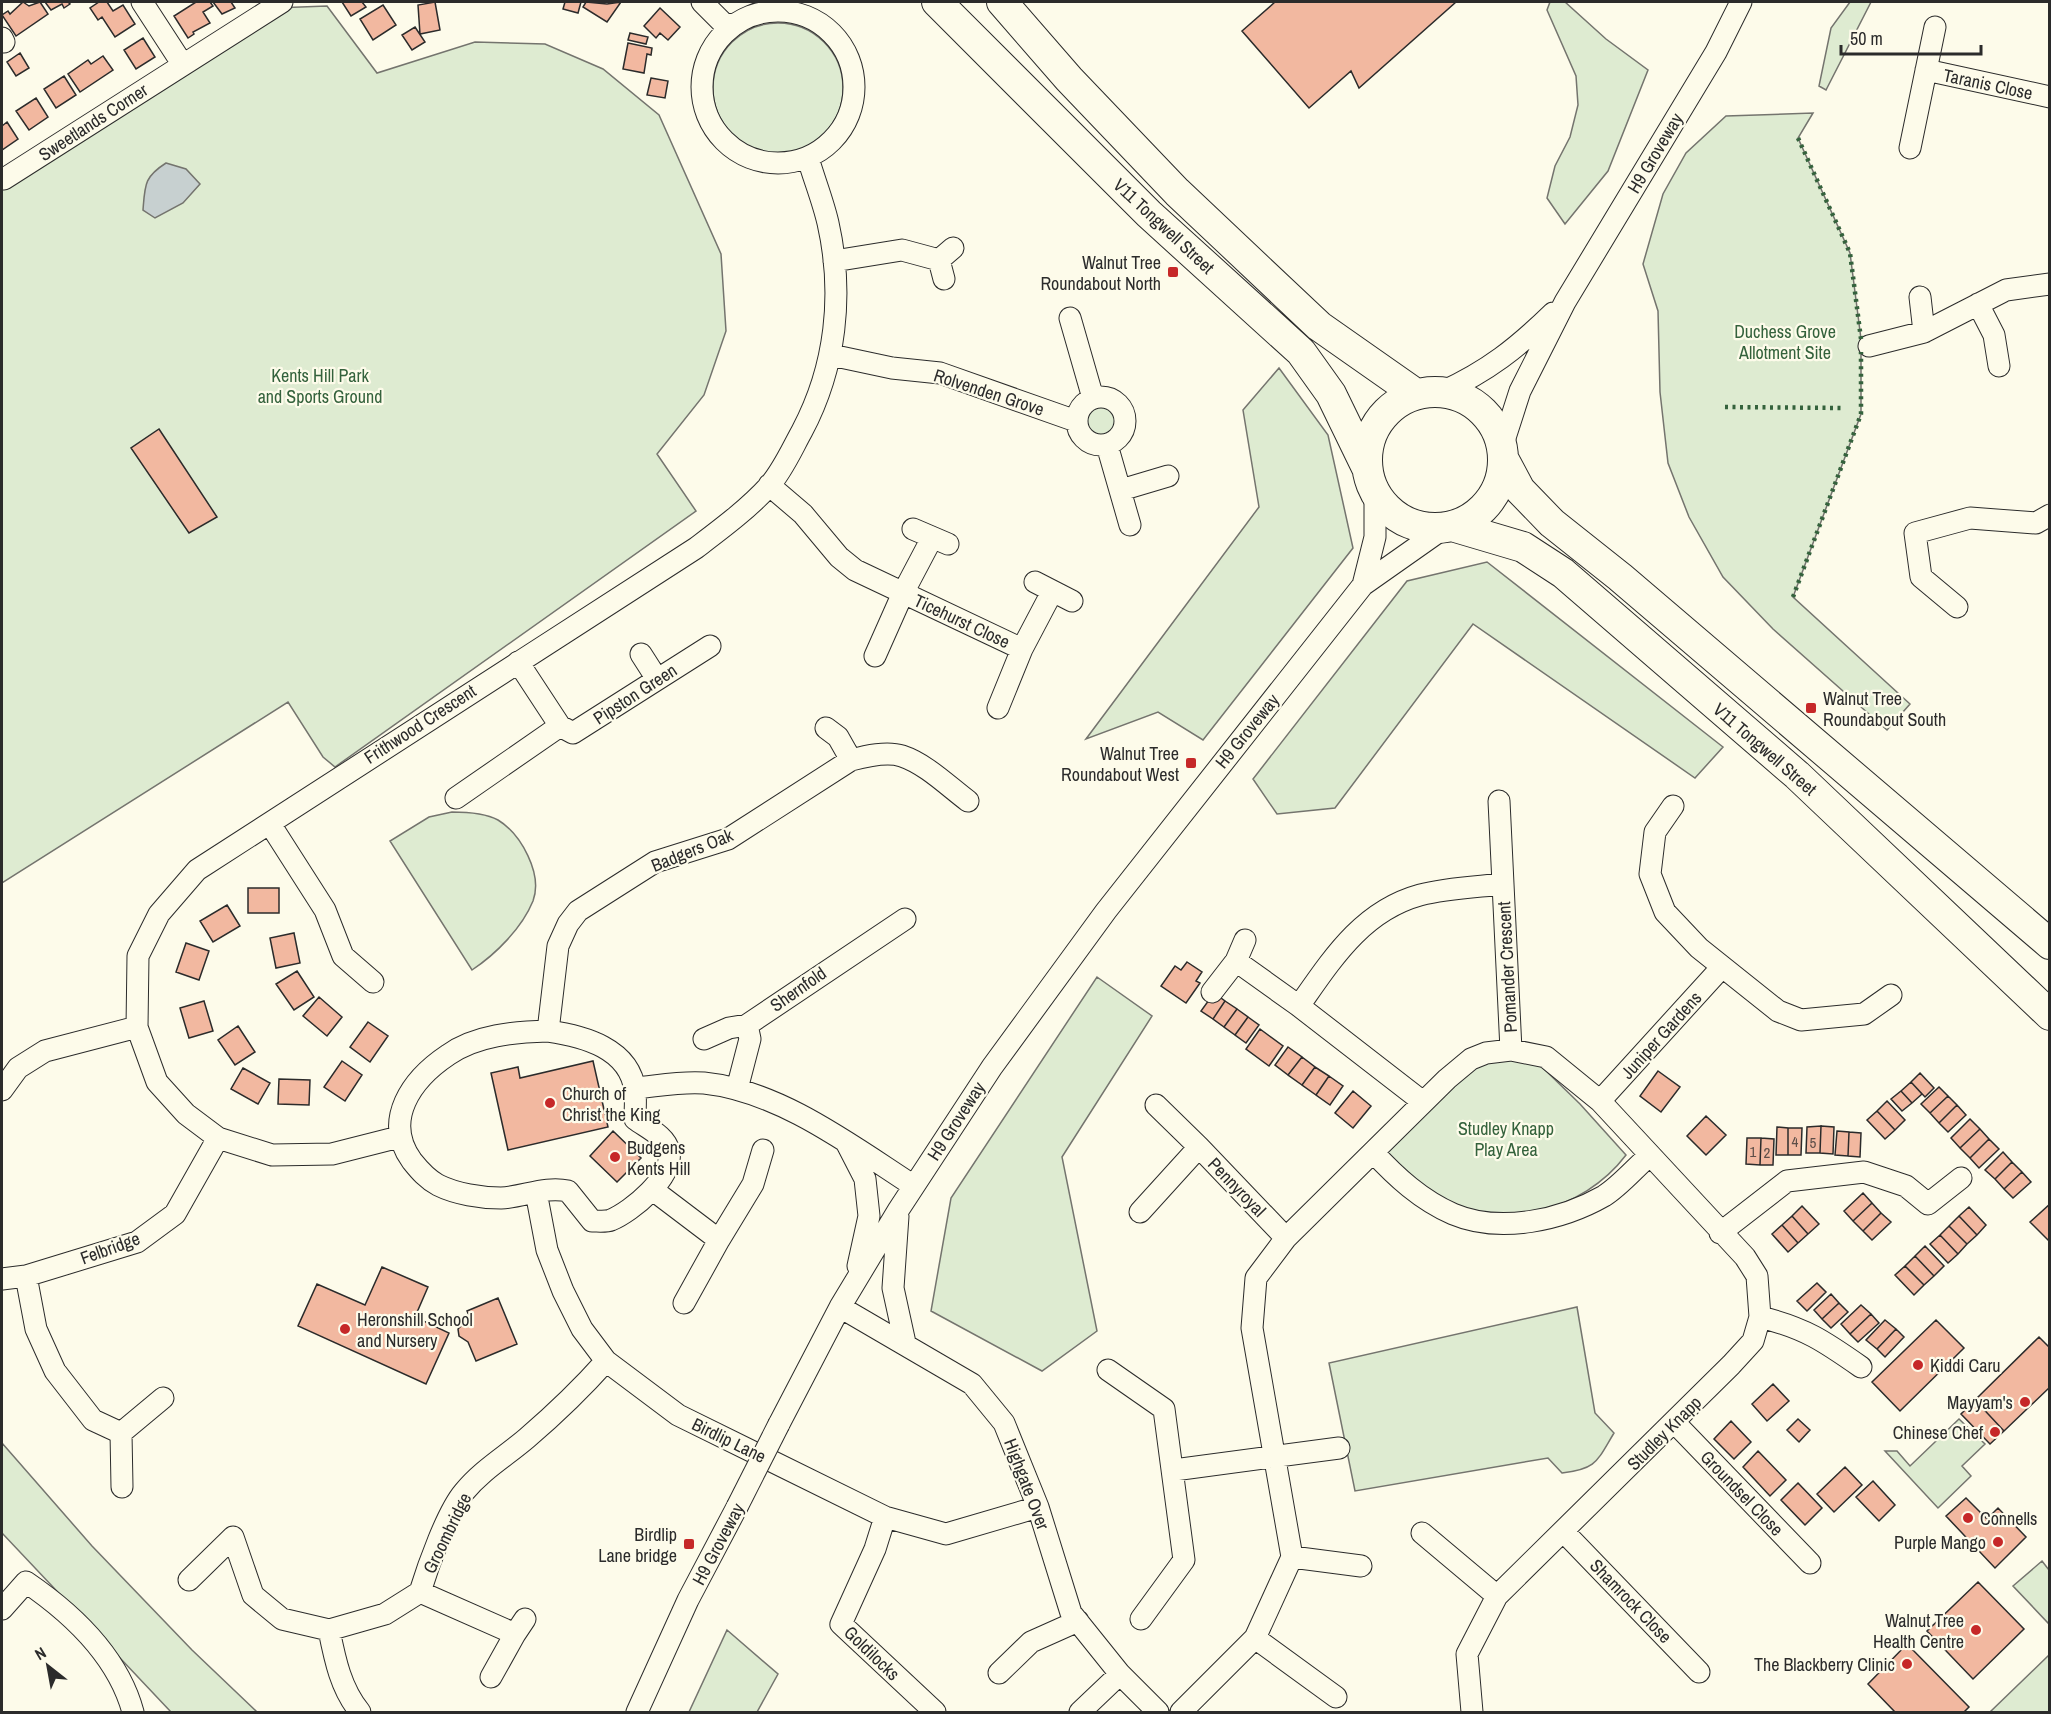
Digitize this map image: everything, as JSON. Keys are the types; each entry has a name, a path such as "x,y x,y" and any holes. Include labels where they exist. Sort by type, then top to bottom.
{"highway":[{"name":"V11 Tongwell Street","path":"937,2 1149,214 1301,352 1331,394 1371,481"},
{"name":"V11 Tongwell Street","path":"1002,2 1069,79 1177,192 1319,326 1429,393"},
{"path":"1429,393 1463,398 1481,410 1495,427 1503,454 1497,489 1479,513 1448,527 1417,526 1393,514 1371,481 1368,444 1378,422 1395,405 1429,393"},
{"name":"V11 Tongwell Street","path":"1503,454 1520,490 1552,523 1620,577 2049,944"},
{"name":"V11 Tongwell Street","path":"1448,527 1523,547 1563,573 1797,775 2049,1015"}],"street":[{"path":"142,2 183,65"},
{"name":"Sweetlands Corner","path":"4,179 282,2"},
{"path":"702,2 722,22 733,26"},
{"name":"H9 Groveway","path":"1503,454 1520,392 1565,302 1716,52 1741,2"},
{"path":"773,12 807,17 828,30 844,50 853,74 850,108 845,124 829,144 808,158 787,163 766,163 745,156 728,145 713,129 704,106 702,81 706,62 718,40 733,26 756,14 773,12"},
{"name":"Taranis Close","path":"1910,148 1935,27"},
{"name":"Taranis Close","path":"1926,70 2049,97"},
{"name":"Frithwood Crescent","path":"399,1137 332,1154 272,1155 218,1138 186,1114 157,1082 137,1026 138,956 159,914 197,870 696,548 769,485 786,461 815,406 831,355 836,306 834,261 828,222 808,158"},
{"path":"834,261 902,250 945,262"},
{"path":"1869,346 1924,332 2006,290 2049,284"},
{"path":"1920,297 1924,332"},
{"name":"H9 Groveway","path":"1429,393 1488,369 1518,348 1565,302"},
{"path":"1978,304 1994,335 1999,366"},
{"path":"1070,318 1094,398"},
{"name":"Rolvenden Grove","path":"831,355 892,368 940,373 1076,421"},
{"path":"1094,398 1109,398 1116,402 1124,414 1124,429 1120,436 1107,445 1100,446 1086,441 1080,435 1076,421 1081,407 1094,398"},
{"path":"1107,445 1130,525"},
{"path":"1121,490 1168,476"},
{"name":"H9 Groveway","path":"1363,585 1375,537 1371,481"},
{"name":"Ticehurst Close","path":"769,485 803,514 839,557 855,570 1022,649"},
{"path":"1958,607 1921,577 1915,533 1970,518 2036,523 2049,515"},
{"name":"H9 Groveway","path":"637,1713 688,1600 840,1307 899,1209 992,1067 1153,849 1363,585 1448,527"},
{"name":"Ticehurst Close","path":"875,656 931,537"},
{"name":"Ticehurst Close","path":"998,708 1044,587 1072,601"},
{"name":"Pipston Green","path":"560,726 573,734 710,646"},
{"path":"641,654 657,679"},
{"path":"456,798 484,791 560,726 518,662"},
{"path":"826,728 838,737 851,760"},
{"name":"Badgers Oak","path":"548,1031 558,946 568,924 578,911 655,862 728,838 851,760 869,755 901,756 940,779 968,801"},
{"path":"1499,801 1503,885"},
{"path":"1673,806 1655,832 1650,874 1665,912 1699,948 1778,1011 1801,1020 1864,1014 1892,995"},
{"path":"270,824 325,910 343,956 373,982"},
{"name":"Pomander Crescent","path":"1299,1006 1345,943 1367,920 1419,895 1503,885 1511,1050"},
{"name":"Shernfold","path":"704,1039 729,1028 747,1025 905,919"},
{"path":"1212,992 1236,961 1245,940"},
{"path":"1236,961 1424,1102"},
{"name":"Juniper Gardens","path":"1600,1101 1722,967"},
{"path":"737,1089 750,1039 747,1025"},
{"path":"2,1090 18,1068 45,1051 137,1026"},
{"path":"548,1031 583,1036 609,1049 625,1066 635,1088 635,1119 661,1137 669,1149 669,1162 653,1190 629,1210 609,1221 592,1221 568,1191 553,1188 501,1198 468,1195 439,1185 422,1174 399,1137 402,1108 417,1080 449,1054 474,1042 511,1032 548,1031"},
{"name":"Studley Knapp","path":"1292,1557 1252,1328 1256,1278 1286,1238 1471,1059 1511,1050 1546,1057 1600,1101 1720,1233 1745,1257 1757,1276 1760,1317 1754,1341 1675,1423 1497,1596 1467,1654 1472,1713"},
{"path":"635,1088 702,1083 737,1089 831,1131 914,1186"},
{"path":"1156,1105 1199,1147"},
{"name":"Felbridge","path":"2,1279 26,1276 137,1242 175,1214 218,1138"},
{"path":"847,1143 865,1179 869,1216 855,1281"},
{"name":"Pennyroyal","path":"1140,1212 1199,1147 1286,1238"},
{"path":"684,1303 753,1184 763,1150"},
{"path":"1373,1152 1395,1176 1420,1196 1454,1214 1489,1222 1526,1223 1564,1213 1605,1195 1649,1156"},
{"path":"1720,1233 1745,1211 1787,1181 1864,1173 1906,1186 1928,1204 1961,1178"},
{"path":"653,1190 719,1240"},
{"name":"Birdlip Lane","path":"536,1192 547,1250 563,1291 582,1329 606,1361 678,1415 885,1517 946,1534 1038,1507"},
{"path":"899,1209 893,1288 906,1343"},
{"path":"26,1276 36,1329 55,1371 93,1420 121,1433"},
{"name":"Highgate Over","path":"840,1307 906,1343 972,1384 1004,1424 1038,1507 1071,1613 1120,1674 1158,1713"},
{"path":"1760,1317 1793,1325 1820,1339 1861,1366"},
{"name":"Groombridge","path":"329,1630 385,1614 420,1592 429,1562 463,1493 493,1463 527,1438 575,1394 606,1361"},
{"path":"1108,1370 1164,1409 1174,1470 1184,1560 1141,1619"},
{"path":"121,1433 163,1398"},
{"name":"Groundsel Close","path":"1675,1423 1810,1563"},
{"path":"121,1433 122,1488"},
{"path":"1174,1470 1339,1448"},
{"name":"Goldilocks","path":"885,1517 875,1549 841,1624 935,1713"},
{"name":"Shamrock Close","path":"1563,1531 1699,1672"},
{"path":"1422,1533 1497,1596"},
{"path":"189,1580 233,1537 253,1595 282,1618 329,1630 336,1665 350,1700 360,1713"},
{"path":"1181,1713 1255,1638 1292,1557 1361,1566"},
{"path":"2,1609 26,1582 40,1592 70,1617 105,1654 127,1688 133,1713"},
{"path":"420,1592 520,1627 491,1677"},
{"path":"999,1673 1031,1642 1078,1621"},
{"path":"1255,1638 1336,1697"},
{"path":"1080,1713 1120,1674"}],"green space":[{"path":"1550,2 1565,2 1606,39 1648,70 1608,171 1565,224 1547,198 1555,166 1570,137 1578,105 1576,76 1547,10"},
{"path":"1850,2 1871,2 1826,90 1819,86 1831,28"},
{"name":"Kents Hill Park and Sports Ground","path":"327,6 377,73 475,42 545,44 603,69 659,115 721,254 726,331 704,395 657,454 696,511 335,767 323,757 288,702 2,883 2,183 274,8"},
{"path":"778,23 803,28 824,42 838,63 843,88 838,113 824,134 803,148 778,153 753,148 732,134 718,113 713,88 718,63 732,42 753,28"},
{"name":"Duchess Grove Allotment Site","path":"1813,113 1798,138 1850,253 1861,339 1861,414 1793,597 1910,704 1887,730 1773,629 1723,577 1689,517 1668,463 1660,392 1658,311 1643,264 1663,194 1686,153 1726,116"},
{"path":"1279,368 1328,435 1353,548 1203,740 1158,712 1086,739 1259,507 1243,410"},
{"path":"1101,405 1113,409 1117,421 1113,433 1101,437 1089,433 1085,421 1089,409"},
{"path":"1487,562 1723,747 1695,778 1473,624 1335,808 1277,814 1253,779 1407,581"},
{"path":"452,812 487,816 507,826 528,856 535,879 533,901 522,921 499,948 472,970 390,841 429,817"},
{"path":"1097,977 1152,1016 1062,1157 1097,1331 1042,1371 931,1311 951,1198"},
{"name":"Studley Knapp Play Area","path":"1517,1058 1542,1067 1580,1104 1626,1155 1608,1175 1587,1191 1564,1203 1539,1211 1487,1214 1461,1208 1430,1194 1383,1149 1462,1074 1490,1060"},
{"path":"1577,1307 1595,1413 1614,1433 1595,1462 1582,1469 1562,1473 1548,1458 1355,1491 1329,1363"},
{"path":"1959,1419 1985,1444 1962,1466 1971,1476 1938,1508 1885,1451 1897,1451 1910,1466"},
{"path":"2,1443 92,1546 192,1650 257,1712 171,1712 2,1533"},
{"path":"2042,1561 2049,1570 2049,1624 2013,1586"},
{"path":"727,1630 778,1674 757,1712 689,1712"},
{"path":"2049,1655 2049,1712 1990,1712"}],"shaded area":[{"path":"166,163 186,169 200,184 183,203 155,218 143,210 145,188 153,173"}],"building":[{"path":"23,2 29,6 40,2 48,14 16,36 2,15 8,11 10,14"},
{"path":"45,2 68,2 70,4 64,8 62,4 51,10"},
{"path":"99,2 107,2 113,11 123,5 135,24 115,37 102,17 98,20 90,8"},
{"path":"196,2 210,2 213,6 203,12 210,23 193,32 194,34 188,38 174,16"},
{"path":"213,2 231,2 235,8 222,14"},
{"path":"342,2 362,2 366,7 351,16"},
{"path":"435,2 440,30 420,34 418,5"},
{"path":"565,2 581,2 578,13 563,9"},
{"path":"586,2 607,4 621,2 607,22 583,7"},
{"path":"1275,2 1456,2 1359,88 1351,71 1309,108 1242,31"},
{"path":"383,5 396,25 373,40 360,19"},
{"path":"660,8 680,27 668,40 660,33 656,38 644,26"},
{"path":"415,27 425,42 412,50 402,35"},
{"path":"630,33 648,37 646,44 628,40"},
{"path":"143,38 155,57 136,69 124,50"},
{"path":"628,43 652,48 651,55 647,54 644,73 623,69"},
{"path":"20,53 29,68 16,76 7,62"},
{"path":"103,56 113,70 80,92 68,74 88,60 91,64"},
{"path":"64,76 76,95 56,108 44,89"},
{"path":"651,78 668,81 665,98 647,95"},
{"path":"36,98 48,117 29,130 16,111"},
{"path":"7,122 18,139 2,150 2,126"},
{"path":"159,429 217,517 189,533 131,448"},
{"path":"248,888 279,888 279,913 248,913"},
{"path":"227,905 240,926 213,942 200,921"},
{"path":"294,933 300,963 276,968 270,938"},
{"path":"186,943 209,951 199,980 176,972"},
{"path":"1187,962 1202,972 1196,981 1200,983 1186,1003 1161,986 1175,966 1181,970"},
{"path":"297,971 314,997 294,1010 276,984"},
{"path":"1214,993 1225,1001 1213,1019 1201,1011"},
{"path":"319,997 342,1017 327,1036 303,1016"},
{"path":"204,1001 213,1031 189,1038 180,1008"},
{"path":"1225,1001 1237,1009 1224,1027 1213,1019"},
{"path":"1237,1009 1248,1017 1235,1035 1224,1027"},
{"path":"1248,1017 1259,1025 1246,1043 1235,1035"},
{"path":"368,1022 388,1036 370,1062 350,1047"},
{"path":"238,1026 255,1052 235,1065 218,1040"},
{"path":"1260,1029 1283,1046 1269,1066 1246,1049"},
{"path":"1288,1047 1302,1057 1288,1075 1275,1065"},
{"path":"1302,1057 1315,1067 1302,1085 1288,1075"},
{"path":"342,1061 362,1075 345,1101 324,1087"},
{"name":"Church of Christ the King","path":"593,1061 608,1127 508,1150 491,1073 518,1067 520,1078"},
{"path":"1315,1067 1329,1076 1316,1095 1302,1085"},
{"path":"243,1068 270,1083 258,1104 231,1089"},
{"path":"1658,1071 1680,1087 1661,1112 1640,1096"},
{"path":"1920,1073 1934,1088 1925,1097 1911,1082"},
{"path":"1329,1076 1343,1086 1330,1105 1316,1095"},
{"path":"279,1079 310,1080 309,1105 278,1104"},
{"path":"1911,1082 1922,1094 1912,1103 1901,1091"},
{"path":"1939,1087 1948,1096 1930,1113 1921,1104"},
{"path":"1353,1091 1371,1106 1353,1128 1335,1113"},
{"path":"1901,1091 1912,1103 1902,1111 1891,1099"},
{"path":"1948,1096 1957,1105 1939,1123 1930,1113"},
{"path":"1887,1101 1905,1120 1895,1130 1877,1111"},
{"path":"1957,1105 1966,1115 1948,1132 1939,1123"},
{"path":"1877,1111 1895,1130 1885,1139 1867,1120"},
{"path":"1706,1116 1726,1135 1706,1155 1687,1136"},
{"path":"1970,1119 1980,1129 1960,1148 1951,1138"},
{"path":"1821,1126 1820,1153 1806,1153 1807,1127"},
{"path":"1821,1126 1834,1127 1833,1154 1820,1153"},
{"path":"1777,1127 1788,1128 1788,1155 1776,1155"},
{"path":"1788,1128 1802,1128 1801,1155 1788,1155"},
{"path":"1980,1129 1989,1139 1970,1158 1960,1148"},
{"name":"Budgens Kents Hill","path":"613,1131 641,1158 617,1182 590,1156"},
{"path":"1837,1131 1849,1132 1848,1156 1835,1155"},
{"path":"1849,1132 1861,1133 1860,1157 1848,1156"},
{"path":"1747,1138 1761,1138 1760,1165 1746,1164"},
{"path":"1761,1138 1774,1139 1773,1165 1760,1165"},
{"path":"1989,1139 1999,1149 1979,1168 1970,1158"},
{"path":"2003,1152 2012,1162 1995,1179 1985,1170"},
{"path":"2012,1162 2022,1172 2004,1189 1995,1179"},
{"path":"2022,1172 2031,1182 2013,1198 2004,1189"},
{"path":"1863,1193 1872,1203 1853,1221 1844,1211"},
{"path":"1872,1203 1881,1213 1863,1231 1853,1221"},
{"path":"2050,1204 2050,1242 2030,1222"},
{"path":"1802,1206 1819,1224 1808,1234 1792,1216"},
{"path":"1969,1207 1986,1225 1977,1235 1959,1216"},
{"path":"1881,1213 1891,1222 1872,1240 1863,1231"},
{"path":"1792,1216 1808,1234 1798,1243 1782,1225"},
{"path":"1959,1216 1977,1235 1967,1244 1949,1226"},
{"path":"1782,1225 1798,1243 1788,1252 1772,1234"},
{"path":"1949,1226 1967,1244 1958,1254 1940,1235"},
{"path":"1940,1235 1958,1254 1948,1263 1930,1244"},
{"path":"1925,1246 1944,1266 1934,1276 1915,1256"},
{"path":"1915,1256 1934,1276 1924,1285 1905,1266"},
{"path":"1905,1266 1924,1285 1914,1295 1895,1275"},
{"path":"382,1267 428,1287 415,1317 449,1333 426,1384 298,1326 317,1284 365,1305"},
{"path":"1817,1283 1826,1292 1807,1311 1797,1301"},
{"path":"1831,1294 1839,1303 1822,1319 1814,1310"},
{"path":"498,1298 517,1344 476,1361 468,1342 459,1336 458,1329 464,1323 473,1325 467,1311"},
{"path":"1839,1303 1848,1312 1831,1328 1822,1319"},
{"path":"1861,1305 1871,1314 1850,1334 1841,1324"},
{"path":"1871,1314 1879,1323 1858,1342 1850,1334"},
{"path":"1885,1320 1896,1329 1877,1349 1866,1340"},
{"name":"Kiddi Caru","path":"1936,1320 1964,1348 1900,1411 1872,1382"},
{"path":"1896,1329 1904,1337 1885,1357 1877,1349"},
{"path":"2039,1337 2050,1348 2050,1387 2004,1431 1975,1400"},
{"path":"1773,1384 1789,1401 1767,1421 1752,1404"},
{"path":"1975,1400 2004,1431 1990,1444 1961,1414"},
{"path":"1798,1419 1810,1430 1799,1442 1787,1430"},
{"path":"1731,1421 1751,1442 1734,1459 1714,1439"},
{"path":"1758,1451 1786,1480 1770,1496 1743,1467"},
{"path":"1845,1467 1862,1485 1834,1512 1817,1494"},
{"path":"1873,1481 1895,1505 1879,1521 1856,1497"},
{"path":"1798,1483 1822,1508 1805,1525 1781,1500"},
{"path":"1966,1498 1987,1519 1998,1508 2026,1537 1995,1568 1946,1516"},
{"name":"Walnut Tree Health Centre","path":"1978,1582 2024,1629 1973,1679 1927,1631"},
{"name":"The Blackberry Clinic","path":"1907,1644 1969,1707 1964,1712 1895,1712 1868,1684"}],"hedge":[{"path":"1798,138 1850,253 1861,339"},
{"path":"1793,597 1861,414 1861,352"},
{"path":"1725,407 1842,408"}],"place":[{"name":"Walnut Tree Roundabout North","path":"1173,272"},
{"name":"Walnut Tree Roundabout South","path":"1811,708"},
{"name":"Walnut Tree Roundabout West","path":"1191,763"},
{"name":"Church of Christ the King","path":"550,1103"},
{"name":"Budgens Kents Hill","path":"615,1157"},
{"name":"Heronshill School and Nursery","path":"345,1329"},
{"name":"Kiddi Caru","path":"1918,1365"},
{"name":"Mayyam's","path":"2025,1402"},
{"name":"Chinese Chef","path":"1995,1432"},
{"name":"Connells","path":"1968,1518"},
{"name":"Purple Mango","path":"1998,1542"},
{"name":"Birdlip Lane bridge","path":"689,1544"},
{"name":"Walnut Tree Health Centre","path":"1976,1630"},
{"name":"The Blackberry Clinic","path":"1907,1664"}]}
